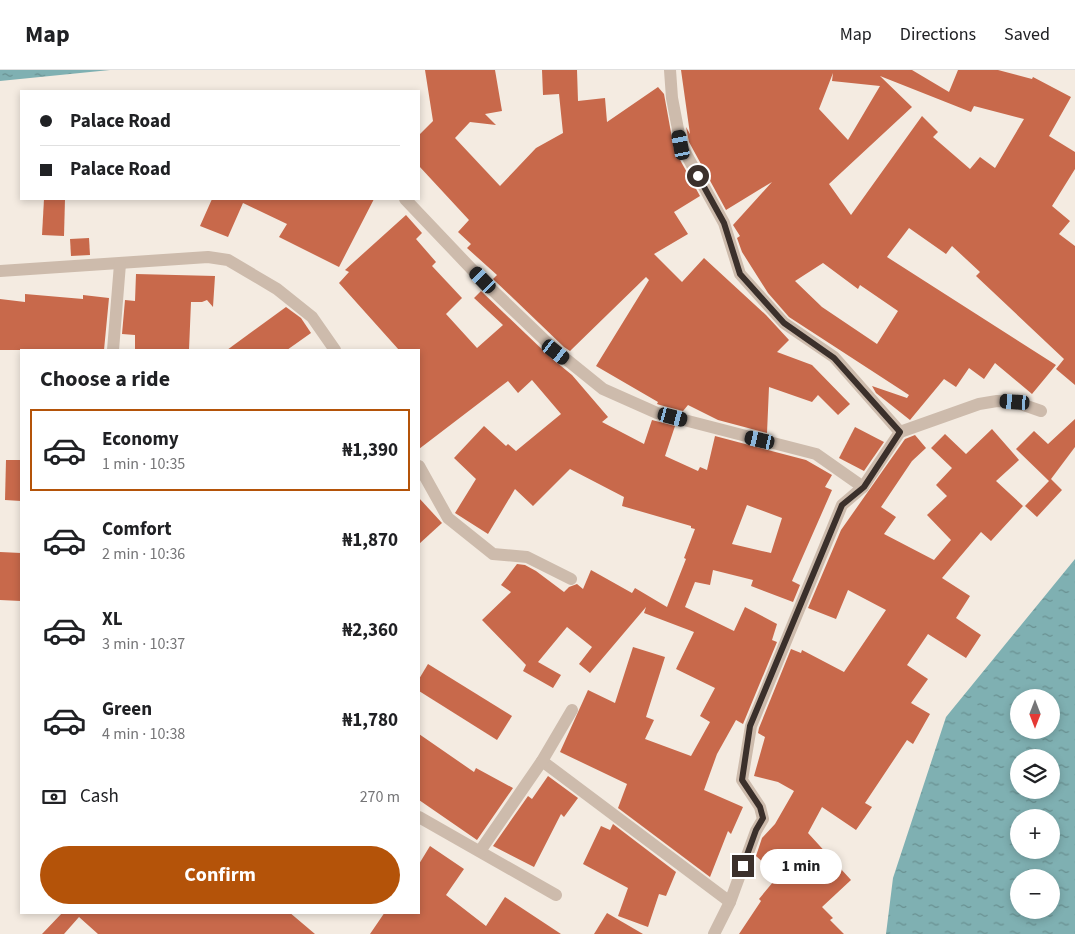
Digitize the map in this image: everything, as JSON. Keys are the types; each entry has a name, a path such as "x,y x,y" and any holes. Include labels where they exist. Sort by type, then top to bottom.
{"street":[{"path":"670,70 672,98 681,145 724,223 740,274 784,323 834,358 900,432"},
{"path":"406,200 556,352 603,389 657,413 816,454 864,487"},
{"path":"0,271 208,257 228,260 277,289 312,317 334,349"},
{"path":"113,349 120,264"},
{"path":"714,934 730,902 756,830 763,818 760,807 742,780 750,726 842,505 864,487 900,432 979,404 997,401 1015,402 1041,411"},
{"path":"420,468 448,518 493,554 527,557 571,579"},
{"path":"480,852 542,761 572,710"},
{"path":"542,761 730,902"},
{"path":"420,818 556,896"}],"water":[{"path":"0,70 110,70 0,81"},
{"path":"1075,559 1075,934 886,934 893,878 946,717"}],"building":[{"path":"425,70 495,70 502,111 485,114 496,125 470,122 455,138 500,186 536,148 563,133 559,94 543,95 542,70 577,70 578,101 605,98 607,122 658,87 664,94 674,149 700,196 674,212 688,234 654,254 682,282 704,258 766,315 789,340 777,352 812,365 850,404 838,415 818,395 812,402 769,387 767,433 718,420 688,405 683,411 657,404 658,402 596,366 649,280 646,277 570,351 564,347 493,279 497,275 467,248 471,244 458,232 469,220 420,167 420,134 433,121"},
{"path":"681,70 912,70 949,92 958,70 998,70 1032,79 1033,77 1071,97 1049,136 1075,152 1075,169 1052,206 1070,221 1059,234 1075,246 1075,385 1056,369 1064,359 976,276 980,272 952,246 946,254 909,228 887,257 1056,365 1032,394 995,363 984,379 969,368 956,387 944,379 910,420 876,393 872,386 907,398 909,395 789,317 768,293 742,252 737,238 740,236 733,225 772,182 726,210 689,142 686,127 690,134","holes":["833,73 832,81 880,86 848,140 819,109","880,76 971,112 974,106 1024,119 995,168 980,157 970,169 933,137 938,132 922,116 851,215 829,184 912,107","823,263 858,289 860,285 898,311 877,344 822,307 795,281"]},
{"path":"44,200 65,200 64,236 42,235"},
{"path":"212,200 373,200 339,267 279,237 287,224 243,203 228,237 200,226"},
{"path":"406,215 422,233 416,239 436,262 432,266 462,298 446,314 477,348 503,325 474,298 481,291 550,357 572,375 608,417 602,422 644,444 652,420 675,426 665,456 698,471 700,467 707,470 715,436 806,460 832,475 825,487 832,490 792,581 800,585 793,602 751,586 753,580 713,570 710,585 695,582 685,607 734,631 745,607 777,624 772,640 777,642 743,724 736,720 717,754 704,790 743,807 731,834 728,831 710,877 618,808 627,784 560,752 588,690 615,703 633,647 665,657 646,717 654,720 645,739 691,756 710,722 700,716 715,688 676,669 694,632 644,613 646,607 590,673 579,664 592,647 567,627 538,662 561,675 553,688 523,671 526,665 482,620 511,592 501,585 517,564 525,565 536,571 564,592 569,587 577,584 583,589 591,570 632,593 635,588 667,607 686,559 684,558 695,529 691,528 691,526 622,506 624,497 570,469 533,506 515,489 488,534 455,513 476,479 454,458 484,426 506,446 508,444 516,451 561,414 532,380 518,393 508,381 420,448 420,349 398,349 339,283 349,272 345,270","holes":["747,505 782,518 771,553 732,544"]},
{"path":"89,238 90,255 71,256 70,239"},
{"path":"136,274 215,276 213,307 207,300 191,302 189,349 135,349 135,335 122,334 125,300 135,301"},
{"path":"25,294 83,299 83,295 109,298 104,349 0,350 0,299 25,302"},
{"path":"286,307 301,318 311,333 288,349 228,349"},
{"path":"1075,419 1075,447 1051,479 1062,490 1037,517 1025,506 1049,481 1016,449 1034,431 1048,444"},
{"path":"855,427 884,442 864,471 839,458"},
{"path":"992,429 1019,460 996,481 1023,506 991,541 981,532 942,578 970,596 956,618 981,635 966,658 928,634 907,665 928,679 911,703 930,714 913,744 907,740 865,803 872,807 856,830 822,807 808,833 851,880 822,907 833,918 830,920 844,934 739,934 761,901 759,899 778,876 756,856 762,838 775,824 794,791 778,782 754,776 765,737 758,733 759,728 791,649 801,653 802,650 844,672 886,610 848,590 836,619 808,608 841,530 905,439 915,435 926,448 912,461 881,507 896,517 884,534 934,560 951,540 927,515 947,496 936,485 952,468 931,448 945,434 966,454"},
{"path":"6,460 20,460 20,501 5,500"},
{"path":"420,499 442,523 420,543"},
{"path":"0,552 20,553 20,601 0,600"},
{"path":"428,664 512,716 497,740 420,692 420,677"},
{"path":"420,735 474,772 476,768 513,788 477,840 420,801"},
{"path":"548,776 578,798 564,817 561,814 534,867 493,846 528,796 532,799"},
{"path":"613,824 676,872 666,896 659,894 648,927 618,916 628,888 583,864 601,826 610,830"},
{"path":"430,846 464,869 446,895 486,926 505,897 561,934 370,934 384,914 420,914 420,862"},
{"path":"607,913 643,934 594,934"},
{"path":"61,914 291,914 315,934 98,934 79,917 64,934 42,934"}],"route":[{"path":"698,176 724,223 740,274 784,323 834,358 900,432 864,487 842,505 750,726 742,780 760,807 763,818 756,830 743,866"}]}
